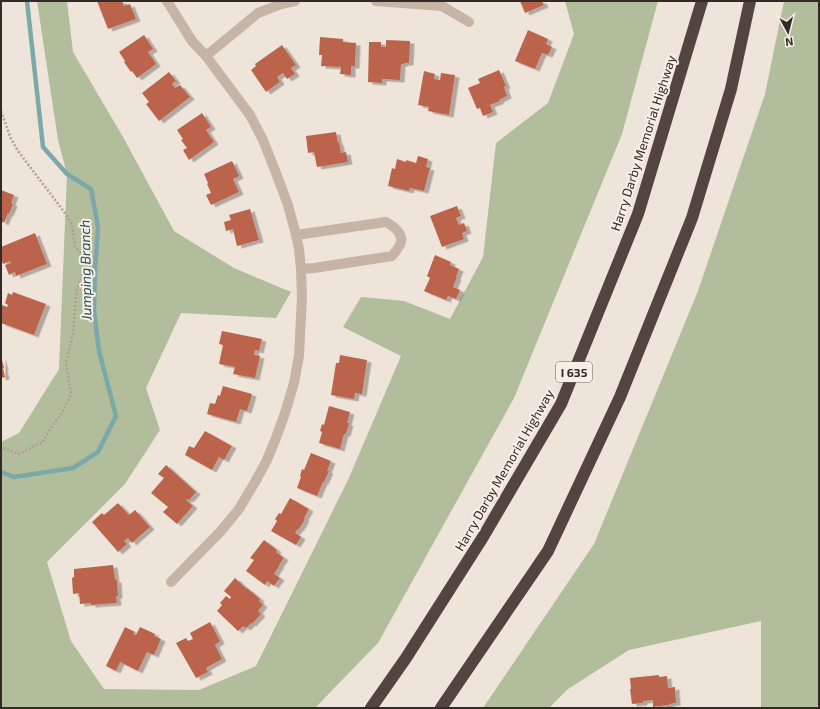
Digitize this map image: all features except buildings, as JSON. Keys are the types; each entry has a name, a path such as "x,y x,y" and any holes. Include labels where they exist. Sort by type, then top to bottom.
{"highway":[{"name":"Harry Darby Memorial Highway","path":"371,708 406,658 483,537 561,404 638,214 702,1"},
{"path":"441,708 548,551 620,397 692,218 731,89 750,1"}],"street":[{"path":"168,1 192,41 206,56 250,115 263,140 286,199 296,235 301,268 302,297 299,356 294,384 276,438 255,482 238,509 220,532 171,582"},
{"path":"206,56 258,13 281,4 295,1"},
{"path":"376,1 442,6 470,22"},
{"path":"296,235 386,222 395,227 401,236 401,243 392,256 314,268 301,268"}],"path":[{"path":"1,111 11,139 18,151 72,224 75,247 83,256 84,267 76,296 73,334 66,362 71,394 62,413 42,443 19,454 1,447"}],"green space":[{"path":"37,1 67,1 73,52 123,137 174,231 234,268 291,292 276,318 181,313 146,388 160,430 125,484 47,562 71,641 104,689 199,690 256,666 348,480 401,356 343,327 361,297 404,301 450,319 483,257 496,143 548,103 574,34 565,1 658,1 622,134 514,398 378,643 315,708 1,708 1,442 19,433 59,369 67,174 58,140"},
{"path":"784,1 819,1 819,701 817,708 761,708 761,621 629,650 568,689 549,708 483,708 594,544 698,291 765,94"}],"waterway":[{"name":"Jumping Branch","path":"1,472 14,477 73,468 98,452 116,416 99,351 94,311 98,227 91,189 67,174 43,147 27,1"}]}
